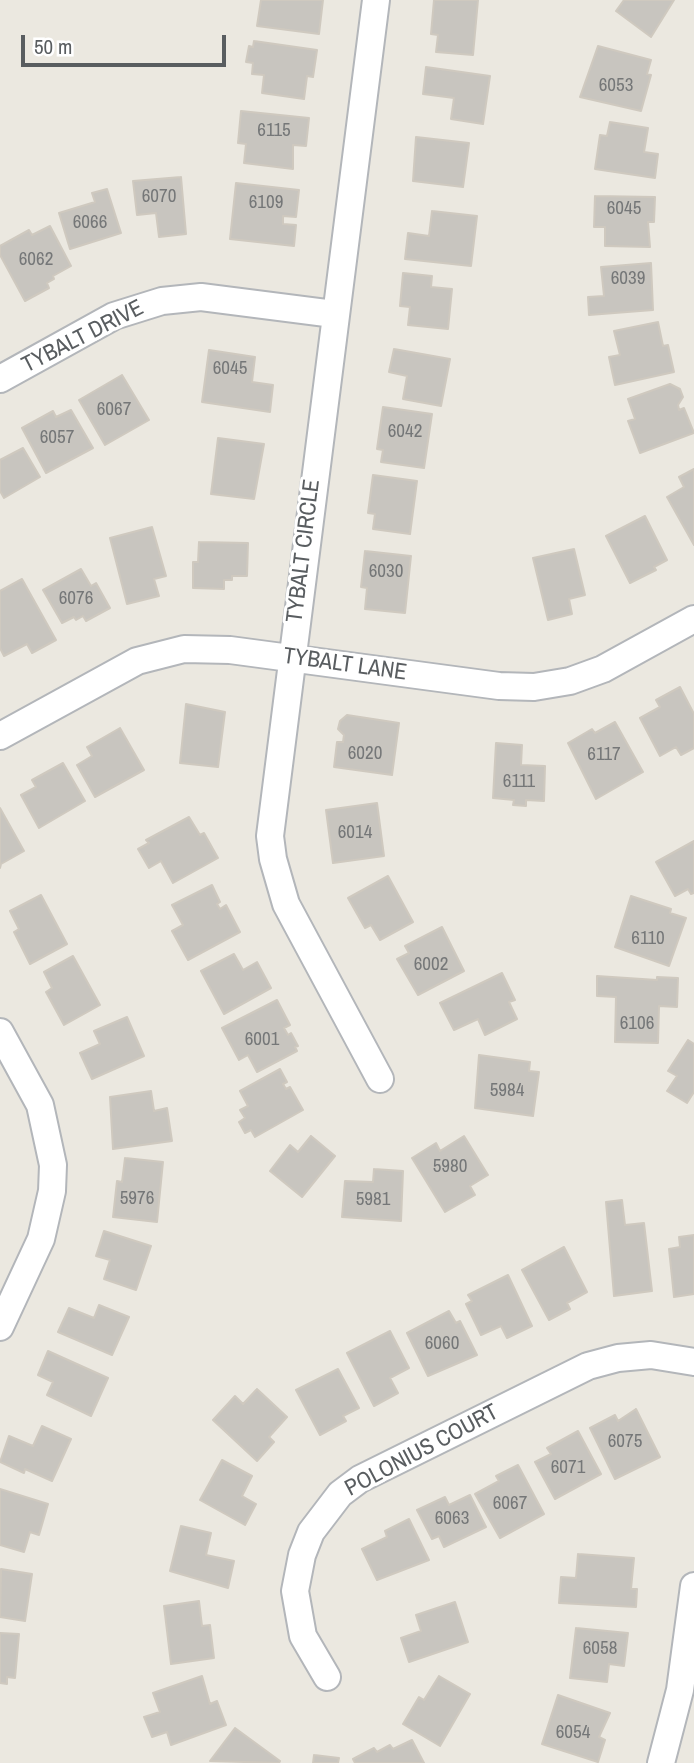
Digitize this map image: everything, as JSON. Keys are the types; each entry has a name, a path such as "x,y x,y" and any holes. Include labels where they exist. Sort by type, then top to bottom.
{"street":[{"name":"TYBALT CIRCLE","path":"376,0 271,812 272,859 286,904 380,1079"},
{"name":"TYBALT DRIVE","path":"0,379 114,316 162,301 201,297 334,314"},
{"name":"TYBALT LANE","path":"0,736 115,672 161,654 206,648 499,686 534,687 570,681 603,669 694,619"},
{"path":"0,1032 40,1105 53,1166 52,1191 41,1240 0,1327"},
{"name":"POLONIUS COURT","path":"327,1677 303,1636 295,1591 302,1555 311,1532 340,1494 360,1479 588,1366 618,1358 651,1355 694,1363"},
{"path":"661,1763 680,1690 694,1586"}],"building":[{"path":"261,0 323,0 319,34 257,26"},
{"path":"434,0 478,0 473,55 436,52 438,35 431,34"},
{"path":"624,0 674,0 651,37 616,11"},
{"path":"254,41 317,50 313,77 307,76 304,99 262,93 264,75 252,74 253,63 246,62 249,46 253,47"},
{"path":"598,46 651,60 647,74 651,75 641,111 580,97"},
{"path":"426,67 490,76 483,124 451,119 454,98 423,94"},
{"path":"241,111 309,118 306,146 293,145 293,169 244,163 246,144 238,143"},
{"path":"610,122 648,128 644,152 658,154 655,178 595,169 600,135 607,136"},
{"path":"416,137 469,143 463,187 413,181"},
{"path":"181,177 186,234 159,237 156,213 137,215 133,181"},
{"path":"236,183 299,190 296,217 283,216 283,224 296,225 294,246 230,239"},
{"path":"107,189 121,233 70,249 59,213 95,202 92,193"},
{"path":"595,196 655,197 654,222 648,222 650,247 605,246 605,227 594,227"},
{"path":"432,211 477,216 471,266 405,259 408,233 429,236"},
{"path":"50,226 71,266 53,276 54,279 47,283 49,288 25,301 0,255 0,246 29,230 32,235"},
{"path":"651,263 653,310 589,315 588,297 604,296 601,267"},
{"path":"403,273 432,276 431,287 452,289 448,329 408,325 410,307 400,306"},
{"path":"658,322 663,346 668,345 674,372 615,385 609,357 620,355 614,331"},
{"path":"394,349 450,359 441,406 403,399 407,376 389,372"},
{"path":"209,350 255,357 252,382 273,385 270,412 202,402"},
{"path":"122,375 149,420 105,445 79,400"},
{"path":"670,384 680,389 683,397 678,405 679,410 684,408 694,433 640,453 628,421 635,419 628,399"},
{"path":"383,407 432,414 424,468 381,462 383,450 377,449"},
{"path":"71,410 93,448 46,473 22,428 53,411 56,417"},
{"path":"218,438 264,444 254,499 211,494"},
{"path":"23,448 40,477 4,498 0,491 0,460"},
{"path":"694,469 694,545 667,497 684,487 679,477"},
{"path":"373,475 417,481 410,534 373,529 375,514 368,513"},
{"path":"645,516 667,560 654,567 656,570 630,583 606,536"},
{"path":"152,527 166,576 154,579 159,596 127,604 110,538"},
{"path":"199,542 248,543 247,576 232,576 232,580 224,580 224,589 193,588 193,562 198,562"},
{"path":"574,549 585,595 569,599 572,614 548,620 533,558"},
{"path":"365,551 411,556 405,613 365,609 367,588 361,587"},
{"path":"81,569 91,586 96,583 110,608 86,621 83,616 62,623 43,590"},
{"path":"22,579 56,640 32,653 27,644 4,656 0,648 0,591"},
{"path":"680,687 694,714 694,748 681,755 676,747 660,756 640,718 660,707 656,700"},
{"path":"186,704 225,712 218,767 180,763"},
{"path":"347,715 399,723 392,775 334,767 337,742 343,742 344,735 338,729 340,721"},
{"path":"615,722 643,772 596,799 568,743 592,729 595,733"},
{"path":"120,728 144,770 95,797 77,765 92,756 87,747"},
{"path":"496,743 522,745 521,765 545,766 544,801 526,800 526,806 513,805 514,800 493,798"},
{"path":"63,763 85,801 39,828 21,795 36,787 32,780"},
{"path":"377,803 384,856 333,863 326,810"},
{"path":"0,808 24,851 1,864 0,868"},
{"path":"189,817 200,835 204,833 218,858 173,883 161,861 149,868 138,849 149,843 146,840"},
{"path":"694,841 694,893 691,894 688,889 675,896 656,862"},
{"path":"388,876 413,922 380,940 371,925 365,928 348,898"},
{"path":"212,885 220,902 217,904 220,909 226,905 240,932 188,960 172,931 183,925 172,905"},
{"path":"41,895 67,944 30,964 14,932 19,929 10,911"},
{"path":"631,896 671,909 670,913 686,918 669,966 615,947"},
{"path":"442,927 464,971 418,995 397,959 409,953 405,946"},
{"path":"234,954 243,970 257,962 271,988 224,1014 201,971"},
{"path":"73,956 100,1005 64,1025 46,992 52,988 44,972"},
{"path":"502,973 515,1000 509,1002 517,1019 485,1035 478,1019 454,1030 440,1003"},
{"path":"597,976 657,980 657,977 678,978 677,1007 659,1006 658,1043 615,1042 616,997 597,996"},
{"path":"277,1000 290,1025 284,1028 288,1035 291,1033 298,1046 295,1047 297,1051 257,1072 248,1055 239,1060 222,1028"},
{"path":"127,1017 144,1056 92,1079 80,1053 100,1044 94,1031"},
{"path":"688,1040 694,1044 694,1092 687,1103 667,1091 677,1076 668,1071"},
{"path":"479,1055 530,1062 529,1071 539,1072 533,1116 475,1108"},
{"path":"280,1069 287,1082 283,1084 286,1089 290,1087 303,1110 255,1137 251,1130 245,1133 239,1122 245,1118 240,1110 248,1106 240,1091"},
{"path":"151,1091 154,1111 167,1108 172,1141 113,1149 110,1097"},
{"path":"311,1136 335,1156 302,1197 270,1171 290,1145 298,1152"},
{"path":"464,1136 488,1175 470,1186 475,1195 445,1212 412,1158 436,1143 440,1151"},
{"path":"125,1158 163,1162 157,1222 113,1217 117,1181 122,1182"},
{"path":"374,1169 403,1171 401,1221 342,1217 345,1181 373,1182"},
{"path":"622,1200 625,1225 644,1223 652,1291 614,1296 606,1202"},
{"path":"104,1231 151,1246 136,1290 104,1279 110,1260 96,1256"},
{"path":"694,1235 694,1294 674,1297 669,1249 680,1247 679,1237"},
{"path":"564,1247 587,1292 567,1303 570,1309 549,1320 522,1270"},
{"path":"508,1275 532,1326 507,1338 501,1326 481,1335 466,1304 472,1301 468,1295"},
{"path":"99,1305 129,1317 112,1355 58,1332 69,1308 94,1318"},
{"path":"449,1311 456,1323 460,1321 477,1355 428,1376 407,1333"},
{"path":"390,1331 409,1368 390,1378 398,1393 374,1406 347,1353"},
{"path":"48,1351 108,1378 91,1416 47,1395 53,1382 38,1375"},
{"path":"338,1369 359,1408 343,1416 346,1421 320,1435 296,1390"},
{"path":"257,1389 287,1417 269,1437 274,1442 257,1461 213,1420 235,1396 243,1404"},
{"path":"636,1409 660,1457 615,1479 590,1428 615,1415 618,1421"},
{"path":"42,1426 71,1439 52,1481 0,1462 9,1436 33,1446"},
{"path":"578,1431 601,1474 555,1499 535,1462 551,1454 547,1448"},
{"path":"222,1460 252,1476 242,1496 256,1504 245,1525 200,1500"},
{"path":"518,1465 544,1514 500,1538 475,1494 499,1481 496,1476"},
{"path":"0,1489 48,1504 39,1535 30,1532 24,1552 0,1545"},
{"path":"470,1495 486,1527 444,1547 439,1536 432,1539 417,1510 445,1497 449,1505"},
{"path":"409,1519 429,1560 377,1580 362,1549 387,1537 385,1531"},
{"path":"181,1526 211,1533 206,1555 234,1561 228,1588 170,1571"},
{"path":"578,1554 634,1558 631,1589 637,1589 636,1607 559,1603 561,1577 576,1578"},
{"path":"1,1569 32,1574 25,1621 0,1617"},
{"path":"199,1601 202,1626 210,1625 214,1658 171,1664 164,1606"},
{"path":"455,1602 468,1642 409,1662 401,1638 421,1631 416,1615"},
{"path":"576,1628 628,1633 624,1666 609,1664 607,1682 570,1678"},
{"path":"0,1633 19,1634 15,1678 7,1677 7,1684 0,1683"},
{"path":"202,1676 210,1704 217,1701 226,1725 171,1745 167,1732 152,1737 144,1717 160,1712 153,1693"},
{"path":"439,1676 470,1694 440,1746 403,1724 419,1697 424,1700"},
{"path":"558,1695 610,1713 599,1737 605,1740 598,1762 542,1744"},
{"path":"235,1728 280,1761 279,1763 210,1761"},
{"path":"412,1740 424,1763 355,1763 353,1759 374,1748 377,1752 390,1745 393,1749"},
{"path":"314,1755 339,1758 338,1763 313,1763"}]}
